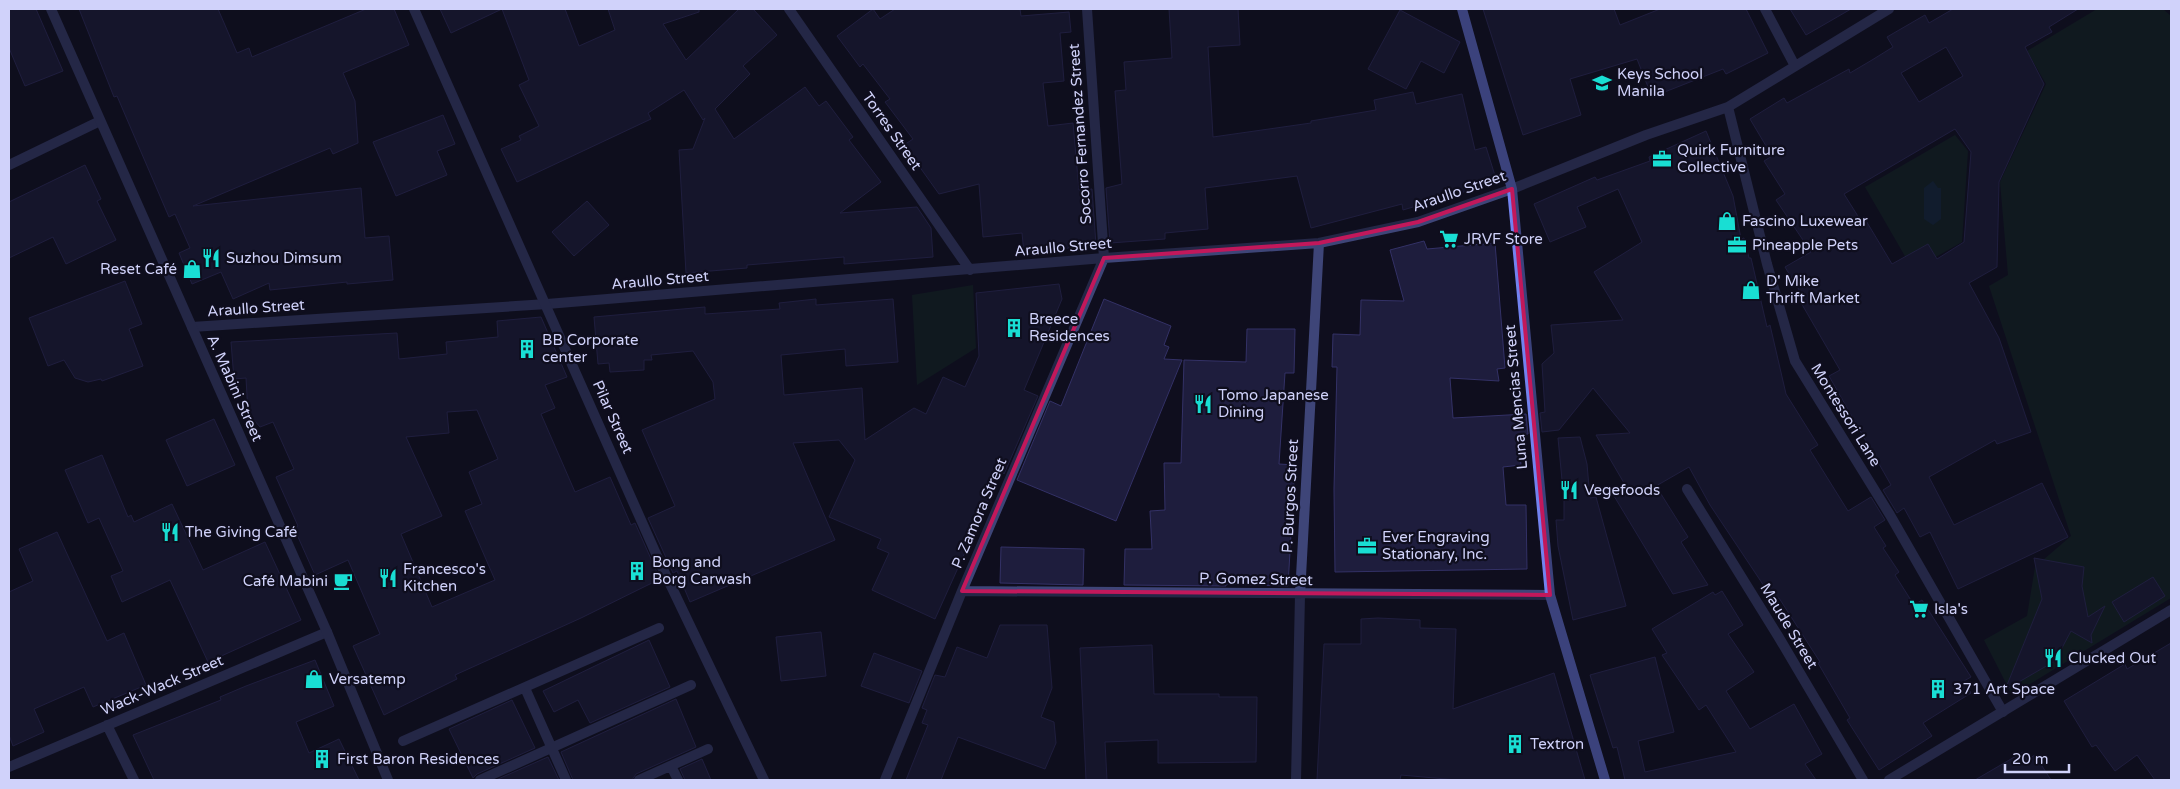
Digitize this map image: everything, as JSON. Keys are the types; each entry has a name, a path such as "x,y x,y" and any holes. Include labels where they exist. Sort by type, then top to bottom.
{"main road":[{"name":"Luna Mencias Street","path":"1462,9 1512,189 1550,595 1605,780"}],"street":[{"name":"A. Mabini Street","path":"51,9 326,632 388,780"},
{"name":"Pilar Street","path":"414,9 547,304 661,565 764,780"},
{"name":"Torres Street","path":"789,9 970,270"},
{"name":"Socorro Fernandez Street","path":"1087,9 1104,258"},
{"path":"1765,9 1795,66"},
{"name":"Araullo Street","path":"192,327 547,304 1104,258 1319,243 1418,222 1512,189 1646,135 1728,106 1889,9"},
{"name":"Montessori Lane","path":"1728,106 1767,264 1795,361 1890,515 2004,712"},
{"path":"9,165 100,121"},
{"name":"P. Burgos Street","path":"1296,780 1300,595 1319,243"},
{"name":"P. Zamora Street","path":"885,780 962,591 1104,258"},
{"name":"Maude Street","path":"1687,489 1778,636 1863,780"},
{"name":"P. Gomez Street","path":"962,591 1111,589 1300,595 1550,595"},
{"path":"1889,780 2171,610"},
{"path":"403,741 660,628"},
{"name":"Wack-Wack Street","path":"9,767 326,632"},
{"path":"480,780 691,685"},
{"path":"525,688 566,780"},
{"path":"107,724 134,780"},
{"path":"639,780 708,750"},
{"path":"671,766 678,780"}],"highlighted area":[{"path":"1512,189 1550,595 962,591 1104,258 1319,243 1418,222"}],"green space":[{"path":"2097,9 2163,9 2171,16 2171,598 2012,695 1984,640 2027,616 2035,567 2071,536 1989,286 2008,275 2000,182 2046,84 2027,51"},
{"path":"1955,135 1968,151 1962,242 1913,270 1865,187"},
{"path":"973,285 976,348 917,385 912,295"}],"water":[{"path":"1933,181 1938,188 1941,188 1941,219 1933,225 1924,219 1924,188"}],"building":[{"path":"9,9 36,9 63,71 25,86 9,48"},
{"path":"79,9 218,9 237,53 249,48 252,57 366,9 394,9 409,45 343,73 355,101 358,143 333,154 330,148 193,206 361,188 365,238 389,236 393,280 347,284 347,282 270,290 269,283 233,299 221,272 192,284 179,253 190,248 175,214 169,217 117,96 114,97"},
{"path":"440,9 502,9 451,33"},
{"path":"502,9 565,9 579,46 615,30 608,9 699,9 699,12 663,24 686,60 739,9 753,9 777,35 743,66 750,74 715,109 734,139 805,87 819,106 826,101 853,137 849,140 881,182 840,213 917,207 931,228 933,257 844,264 844,257 747,265 747,268 686,273 679,150 693,149 705,118 703,120 684,90 648,113 651,119 517,182 501,149 521,140 519,136 539,126 519,85 529,80"},
{"path":"873,9 880,19 895,9 1020,9 1021,16 1069,12 1071,32 1060,33 1064,81 1043,83 1048,126 1073,123 1079,190 1092,189 1096,245 1024,253 1022,233 983,237 979,184 939,194 904,145 913,139 885,102 890,99 863,64 860,67 837,36"},
{"path":"1169,9 1238,9 1240,45 1208,47 1213,137 1311,123 1311,121 1376,110 1374,100 1413,92 1416,104 1462,94 1475,150 1486,147 1497,182 1403,210 1402,204 1311,228 1297,176 1205,188 1208,229 1165,233 1165,239 1110,243 1106,188 1122,184 1115,91 1126,90 1124,62 1172,58"},
{"name":"Keys School Manila","path":"1483,9 1614,9 1620,25 1660,9 1746,9 1768,53 1726,74 1723,69 1652,97 1637,59 1570,79 1581,115 1523,135"},
{"path":"1790,9 1851,9 1806,35"},
{"path":"1953,9 2078,9 2049,27 2052,32 2025,47 2044,84 1999,182 1997,267 1969,283 1999,338 2031,432 1997,444 1995,440 1929,477 1954,525 2042,483 2068,537 1958,589 1930,532 1920,537 1904,508 1897,513 1883,490 1891,485 1829,376 1840,370 1800,301 1804,298 1785,267 1811,252 1776,200 1785,194 1764,161 1772,156 1750,119 1784,98 1787,103 1849,69 1850,73 1872,60 1893,47 1887,37 1925,15 1929,23","holes":["1946,47 1963,76 1919,102 1901,73","1955,129 1971,152 1964,242 1937,259 1928,244 1892,264 1865,219 1861,221 1844,194"]},
{"path":"1400,10 1460,42 1444,73 1421,61 1406,89 1368,69"},
{"path":"443,115 455,144 437,151 447,175 396,196 373,142"},
{"path":"1706,131 1733,196 1741,239 1744,238 1749,258 1751,258 1767,327 1770,325 1786,394 1818,445 1810,450 1848,511 1871,497 1885,520 1874,527 1886,546 1883,548 1899,572 1895,575 1914,605 1922,600 1971,677 1964,681 1971,693 1923,723 1932,736 1879,770 1847,720 1850,718 1818,663 1820,662 1779,598 1774,601 1710,505 1689,467 1656,486 1688,537 1681,542 1708,585 1673,594 1614,496 1631,495 1596,435 1630,433 1593,388 1559,430 1542,432 1540,413 1545,412 1542,364 1554,353 1551,325 1623,320 1594,272 1642,242 1618,189 1577,207 1586,227 1550,242 1534,204 1595,177 1597,180 1650,161 1649,157"},
{"path":"85,165 101,199 97,201 116,240 66,264 53,237 9,258 9,202"},
{"path":"587,201 609,225 574,256 552,232"},
{"path":"1424,241 1427,249 1495,243 1505,368 1497,369 1499,381 1450,378 1453,418 1526,414 1528,434 1518,435 1521,465 1503,467 1506,505 1526,505 1527,569 1335,572 1334,489 1337,367 1332,367 1333,334 1360,335 1361,300 1404,301 1390,250"},
{"path":"125,281 142,324 129,329 143,366 102,381 101,379 88,382 75,378 64,360 48,366 29,318"},
{"path":"1059,284 1062,299 1024,390 1038,396 1004,474 1002,470 935,619 872,590 889,553 877,548 881,539 829,517 855,460 839,440 793,443 835,540 690,602 677,571 673,573 648,518 675,506 642,430 715,399 713,382 693,351 651,355 652,360 644,360 644,370 610,372 609,363 598,364 594,317 705,307 705,314 780,309 779,303 816,299 816,305 893,299 898,362 846,366 845,349 781,355 784,395 862,388 865,440 914,408 926,414 943,377 965,387 979,356 976,293"},
{"path":"1104,299 1171,326 1164,345 1169,347 1164,359 1182,360 1116,521 1017,480 1050,401 1061,406"},
{"path":"541,317 567,377 545,385 555,408 541,414 575,492 610,477 631,525 635,523 660,579 581,618 455,675 457,679 384,715 353,646 380,634 348,560 315,575 294,528 298,526 276,477 294,469 273,422 260,427 248,413 246,378 234,379 231,342 397,333 399,359 447,354 446,342 498,337 497,321","holes":["477,410 498,459 469,472 482,504 465,511 495,580 432,607 401,534 442,516 406,437 449,433 447,412"]},
{"path":"1247,329 1295,329 1294,373 1285,373 1279,464 1295,465 1288,586 1226,584 1226,586 1124,585 1125,549 1152,549 1150,511 1165,510 1164,463 1181,463 1184,360 1246,362"},
{"path":"214,419 235,465 187,486 166,440"},
{"path":"1580,437 1587,464 1590,498 1596,497 1626,606 1573,620 1558,546 1556,520 1564,520 1564,501 1558,438"},
{"path":"102,455 128,517 131,515 134,522 172,504 203,570 265,542 301,620 208,662 170,580 122,602 111,576 123,571 99,518 88,523 65,470"},
{"path":"57,532 107,641 124,633 146,685 93,707 84,687 34,709 44,732 13,746 9,735 9,592 33,581 19,549"},
{"path":"1001,547 1084,549 1083,585 1000,583"},
{"path":"2034,558 2084,567 2082,586 2088,617 2105,606 2091,635 2092,643 2071,631 2055,661 2005,690 2042,599"},
{"path":"2153,577 2165,596 2124,622 2112,602"},
{"path":"1722,591 1743,625 1728,634 1754,672 1726,691 1750,729 1794,704 1822,754 1805,764 1816,780 1625,780 1617,747 1613,748 1590,675 1655,657 1674,732 1638,741 1645,772 1736,752 1706,705 1699,710 1662,655 1667,653 1652,629 1713,592 1715,595"},
{"path":"1361,619 1420,620 1420,628 1456,629 1453,709 1554,673 1585,780 1457,780 1401,775 1400,780 1317,780 1324,644 1361,644"},
{"path":"1000,625 1047,625 1052,688 1041,717 1054,722 1056,743 1045,769 958,737 941,780 906,780 928,725 922,723 927,710 922,708 935,675 945,677 957,647 987,658"},
{"path":"821,632 826,676 781,681 776,637"},
{"path":"649,640 670,687 590,723 578,700 554,712 543,691"},
{"path":"2171,643 2171,780 2155,780 2137,755 2115,771 2096,745 2092,747 2064,701 2125,664 2127,669"},
{"path":"1152,645 1154,694 1219,694 1219,697 1257,697 1256,762 1158,763 1158,740 1105,742 1107,780 1086,780 1080,648"},
{"path":"874,653 922,671 909,703 861,686"},
{"path":"315,660 334,706 296,722 309,753 339,739 359,780 154,780 133,735 221,700 220,697 246,686"},
{"path":"676,699 696,747 636,774 632,780 573,780 561,752"},
{"path":"512,700 535,748 477,774 473,778 449,729"},
{"path":"2023,752 2027,760 2035,755 2051,780 1975,780"},
{"path":"548,757 559,780 496,780 541,760"},
{"path":"702,759 711,780 685,780 680,769"}],"place":[{"name":"Keys School Manila","path":"1602,83"},
{"name":"Quirk Furniture Collective","path":"1662,159"},
{"name":"Fascino Luxewear","path":"1727,221"},
{"name":"JRVF Store","path":"1449,239"},
{"name":"Pineapple Pets","path":"1737,245"},
{"name":"Suzhou Dimsum","path":"211,258"},
{"name":"Reset Café","path":"192,269"},
{"name":"D' Mike Thrift Market","path":"1751,290"},
{"name":"Breece Residences","path":"1014,328"},
{"name":"BB Corporate center","path":"527,349"},
{"name":"Tomo Japanese Dining","path":"1203,404"},
{"name":"Vegefoods","path":"1569,490"},
{"name":"The Giving Café","path":"170,532"},
{"name":"Ever Engraving Stationary, Inc.","path":"1367,546"},
{"name":"Bong and Borg Carwash","path":"637,571"},
{"name":"Francesco's Kitchen","path":"388,578"},
{"name":"Café Mabini","path":"343,581"},
{"name":"Isla's","path":"1919,609"},
{"name":"Clucked Out","path":"2053,658"},
{"name":"Versatemp","path":"314,679"},
{"name":"371 Art Space","path":"1938,689"},
{"name":"Textron","path":"1515,744"},
{"name":"First Baron Residences","path":"322,759"}]}
